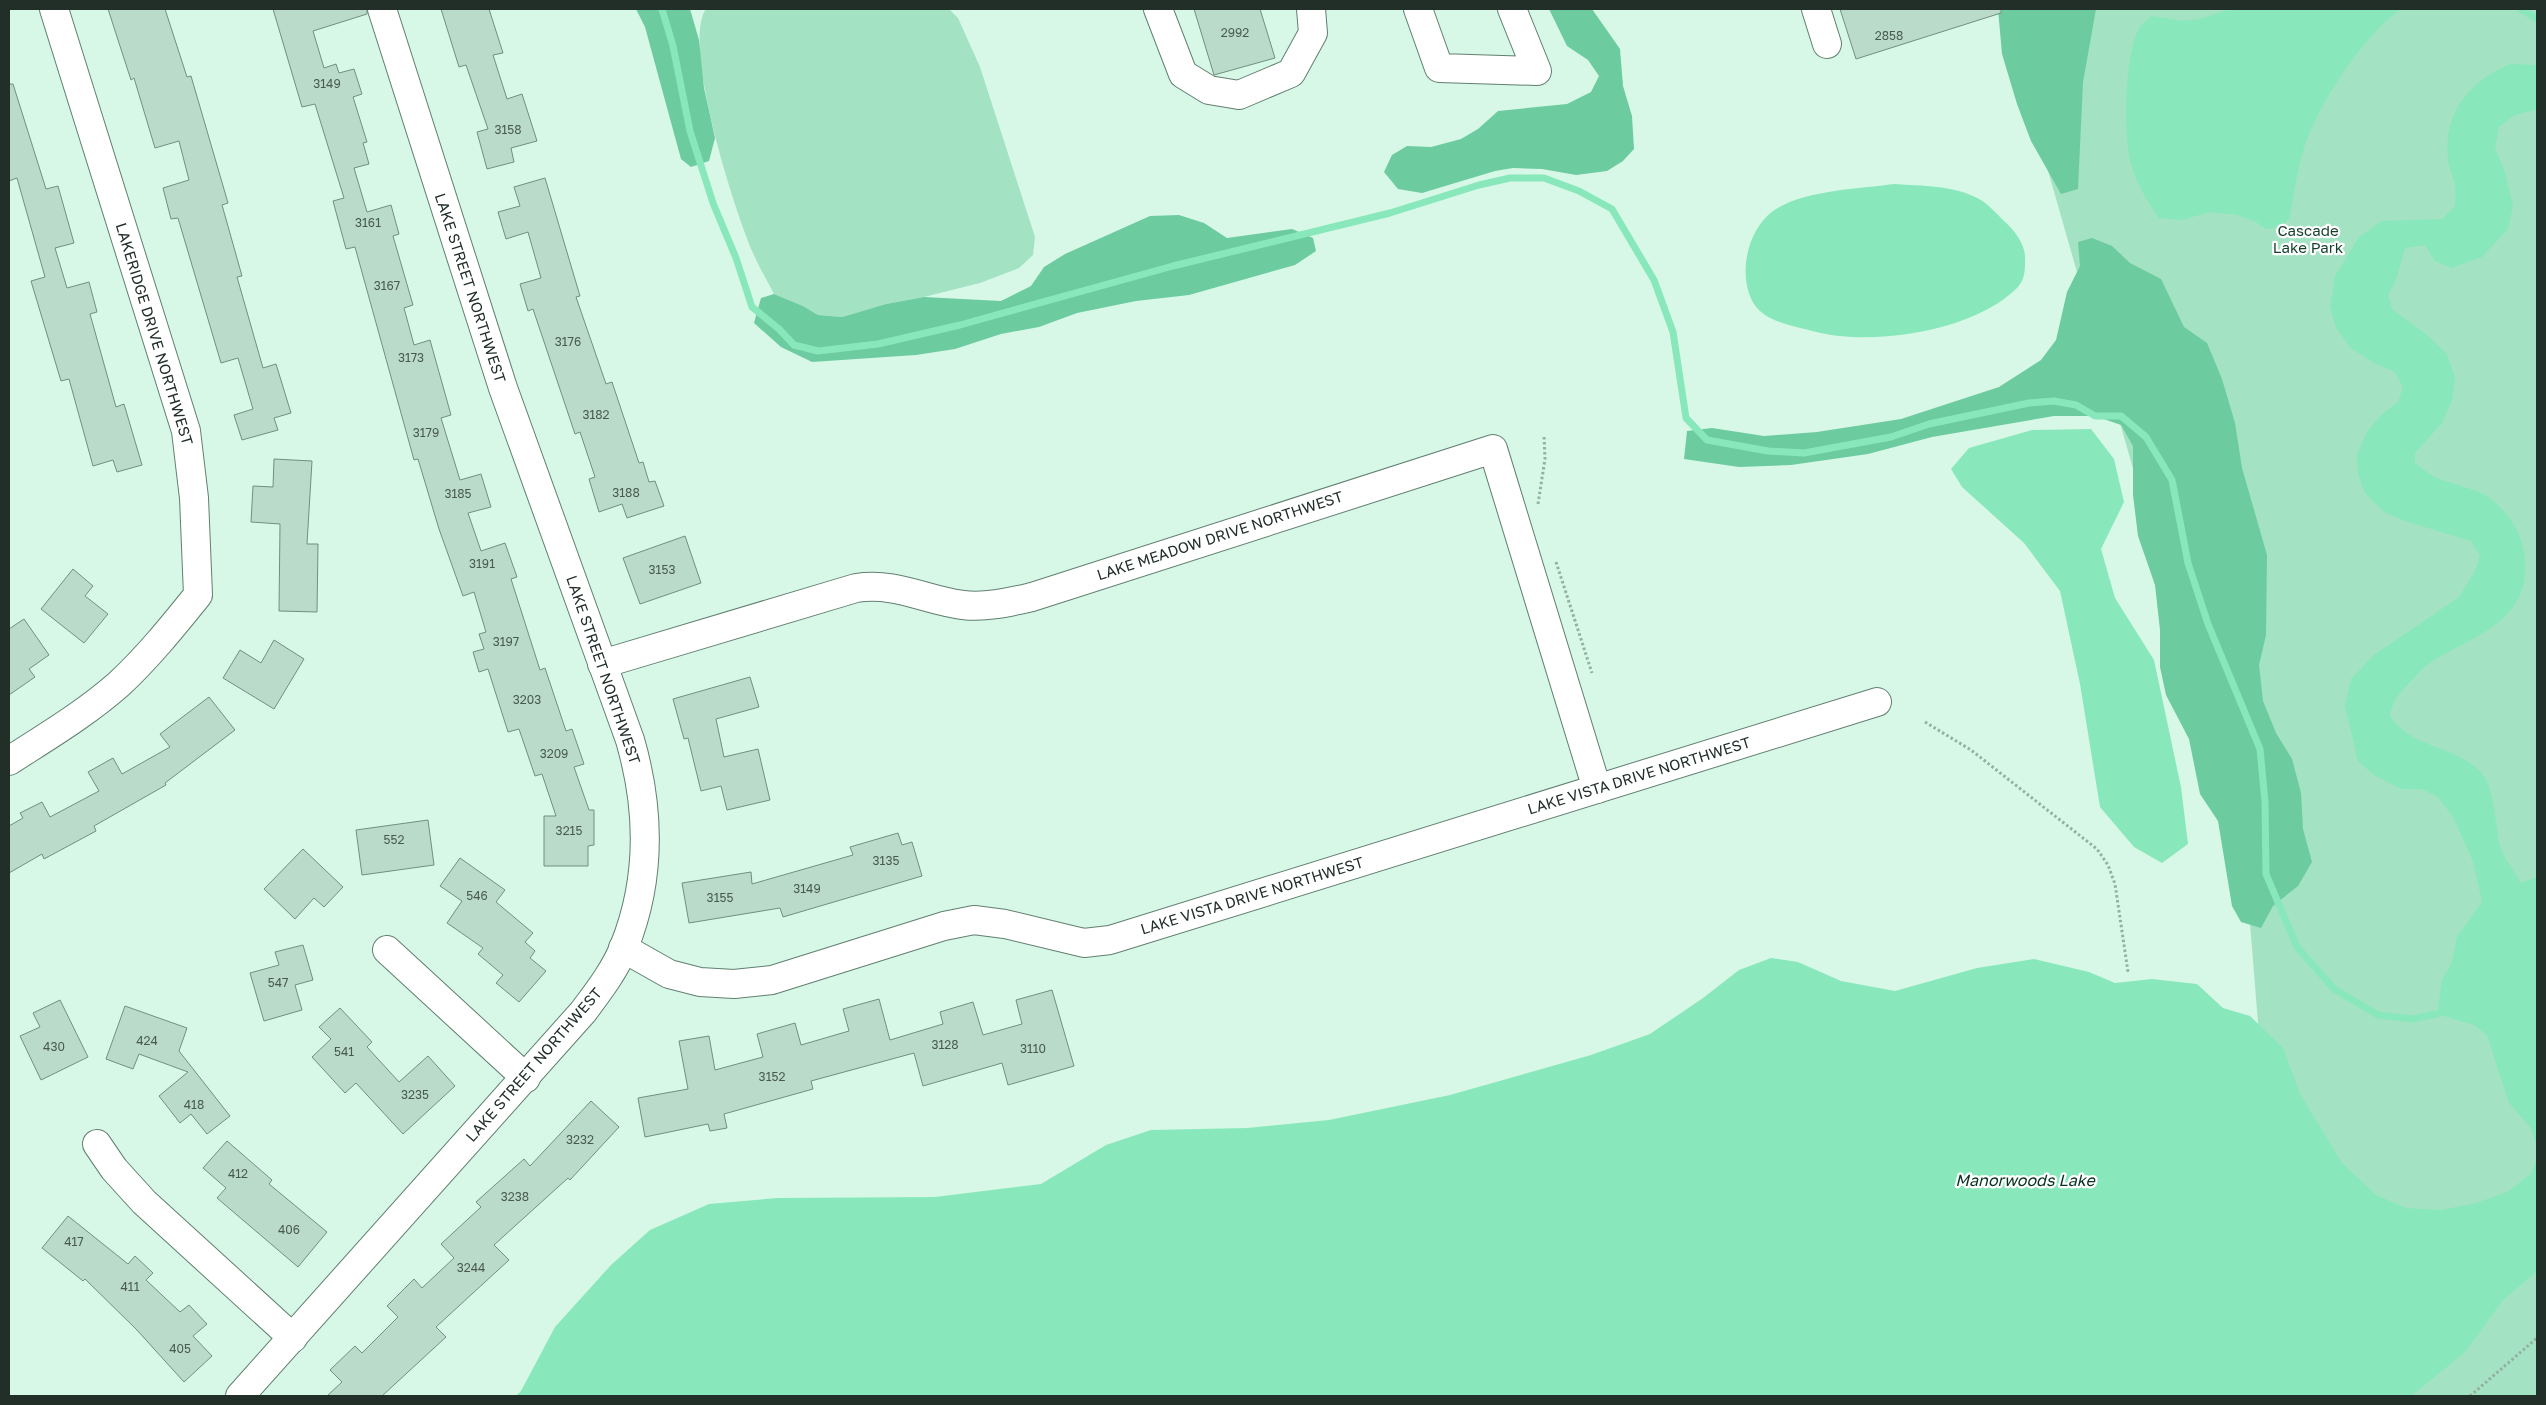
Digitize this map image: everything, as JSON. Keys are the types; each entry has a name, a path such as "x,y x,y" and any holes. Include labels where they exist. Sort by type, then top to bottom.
{"street":[{"name":"LAKERIDGE DRIVE NORTHWEST","path":"9,761 120,683 164,637 198,595 194,498 186,431 54,9"},
{"name":"LAKE STREET NORTHWEST","path":"240,1396 583,1012 601,988 624,948 642,878 646,838 644,806 640,774 630,740 503,388 382,9"},
{"path":"1158,9 1183,74 1209,90 1239,95 1291,73 1313,33 1311,9"},
{"path":"1418,9 1439,68 1537,71 1512,9"},
{"path":"1816,9 1826,44"},
{"name":"LAKE MEADOW DRIVE NORTHWEST","path":"602,664 856,588 895,587 963,605 998,603 1032,597 1493,449 1597,789"},
{"name":"LAKE VISTA DRIVE NORTHWEST","path":"624,948 669,974 700,982 734,984 772,980 944,926 974,920 1005,924 1084,943 1110,940 1877,702"},
{"path":"387,950 526,1078"},
{"path":"97,1144 114,1169 144,1202 293,1338"}],"path":[{"path":"1541,513 1538,504 1545,459 1544,435"},
{"path":"1556,560 1592,673"},
{"path":"1925,722 1971,750 2097,849 2108,865 2115,884 2128,972"},
{"path":"2470,1396 2537,1338"}],"green space":[{"path":"706,9 949,9 958,18 980,67 1035,237 1033,255 1019,268 980,283 886,304 842,317 818,315 803,306 774,294 755,258 745,232 713,129 700,56 700,28"},
{"name":"Cascade Lake Park","path":"2033,9 2537,9 2537,1396 2288,1396 2245,861 2035,125"}],"shaded area":[{"path":"636,9 690,9 699,40 704,88 715,138 709,161 691,167 681,159 645,27"},
{"path":"1549,9 1592,9 1620,49 1623,86 1632,116 1634,149 1623,161 1607,171 1576,175 1542,169 1513,168 1495,171 1422,193 1398,189 1384,172 1392,155 1407,146 1431,147 1461,139 1478,129 1498,111 1567,104 1591,92 1599,76 1588,60 1567,46"},
{"path":"1998,9 2096,9 2083,82 2078,189 2061,194 2031,141 2017,104 2002,54"},
{"path":"1179,215 1204,223 1227,238 1292,229 1313,238 1316,251 1295,265 1189,295 1136,301 1077,313 1039,327 1001,334 955,349 916,355 812,362 781,347 754,323 761,298 774,294 803,306 818,315 842,317 886,304 924,297 1001,301 1031,286 1044,267 1065,254 1150,216"},
{"path":"2092,238 2112,246 2130,263 2161,279 2184,327 2207,343 2222,379 2235,423 2242,468 2267,555 2266,635 2259,665 2263,701 2276,733 2292,759 2301,793 2303,829 2312,862 2298,886 2273,906 2261,928 2241,922 2232,906 2218,821 2200,794 2189,739 2166,695 2160,667 2160,630 2155,585 2138,536 2133,495 2133,446 2121,425 2095,416 2054,416 1932,437 1868,454 1791,465 1739,467 1684,459 1687,431 1712,428 1764,436 1817,432 1901,419 1999,387 2041,360 2056,340 2067,292 2080,266 2078,242"}],"water":[{"path":"2231,9 2401,9 2371,36 2343,73 2318,114 2303,152 2289,219 2279,228 2266,229 2256,222 2237,215 2210,212 2182,220 2159,218 2136,179 2128,151 2126,113 2128,70 2136,35 2142,24 2152,16 2183,21 2200,19"},
{"path":"2510,64 2537,65 2537,109 2513,116 2499,127 2495,148 2504,169 2513,205 2508,229 2482,257 2451,268 2435,261 2425,245 2405,248 2396,280 2388,295 2392,309 2427,335 2447,354 2455,378 2452,400 2442,423 2415,453 2415,463 2434,477 2483,494 2502,509 2517,530 2523,546 2525,563 2523,584 2517,601 2494,626 2446,653 2422,670 2397,698 2392,706 2390,716 2399,727 2410,735 2461,758 2473,765 2483,775 2490,789 2500,846 2504,855 2521,883 2537,877 2537,1146 2531,1128 2509,1103 2487,1035 2474,1025 2437,1014 2442,980 2452,962 2457,937 2482,902 2473,861 2453,817 2438,797 2422,789 2401,789 2374,775 2358,761 2345,706 2351,679 2374,655 2459,597 2475,571 2480,556 2471,541 2408,522 2384,512 2365,493 2358,474 2357,455 2367,432 2381,415 2398,402 2403,387 2395,372 2374,363 2351,348 2336,328 2330,306 2335,276 2359,237 2382,221 2442,219 2455,206 2455,186 2449,163 2448,143 2454,114 2461,101 2482,80"},
{"path":"1894,184 1927,186 1959,191 1979,199 1992,209 2011,228 2023,246 2025,269 2017,288 2000,302 1958,322 1934,329 1885,337 1823,334 1778,322 1758,309 1749,293 1746,267 1751,241 1764,219 1785,204 1800,199 1848,189"},
{"path":"2091,429 2114,459 2124,502 2101,549 2115,598 2154,660 2181,787 2188,844 2162,863 2134,847 2100,807 2080,684 2060,591 2024,543 1962,487 1951,469 1969,448 2032,430"},
{"name":"Manorwoods Lake","path":"1771,958 1798,962 1841,981 1895,991 1977,968 2034,959 2089,972 2115,983 2152,979 2197,984 2223,1008 2250,1016 2283,1048 2300,1094 2342,1163 2376,1195 2406,1208 2441,1210 2476,1203 2507,1192 2531,1174 2537,1158 2537,1271 2503,1300 2465,1352 2411,1396 516,1396 521,1391 555,1327 611,1265 650,1230 709,1204 777,1198 935,1197 1041,1184 1106,1145 1151,1130 1247,1128 1329,1120 1450,1095 1591,1055 1650,1034 1703,998 1739,970"}],"building":[{"path":"108,9 165,9 187,77 191,76 228,203 222,205 242,276 237,277 263,368 276,364 291,413 274,418 278,430 242,440 234,415 253,409 238,358 221,363 178,218 171,219 163,188 189,180 179,141 155,148 134,78 131,80"},
{"path":"273,9 367,9 367,14 313,31 324,68 336,64 339,73 354,69 362,94 353,97 367,142 363,143 369,164 354,168 367,212 391,205 399,234 393,236 413,305 404,308 414,345 430,340 451,415 441,418 460,480 481,474 491,507 468,513 481,551 505,543 517,577 511,579 540,670 545,668 566,731 572,729 584,764 574,767 589,810 594,810 594,845 588,846 588,866 544,866 544,816 556,816 542,774 535,776 519,729 508,732 488,669 479,672 473,652 484,649 479,634 486,632 474,592 463,596 439,529 418,459 414,460 355,247 346,249 333,201 344,198 315,104 302,107"},
{"path":"441,9 489,9 503,53 493,55 507,99 522,94 537,141 511,148 514,162 487,169 477,132 488,129 466,65 459,67"},
{"path":"1194,9 1260,9 1275,58 1214,75"},
{"path":"1840,9 2001,9 2001,13 1856,59"},
{"path":"9,84 13,84 46,189 58,186 74,243 55,248 67,288 89,282 97,312 90,314 116,407 124,404 142,465 117,472 113,460 93,466 69,379 61,381 31,281 45,277 17,178 9,181"},
{"path":"545,178 580,296 576,297 606,384 612,382 639,463 643,462 649,482 655,481 664,506 627,518 622,504 599,512 589,479 595,477 580,432 575,434 533,309 528,311 520,284 541,278 528,232 506,239 498,212 520,206 514,187"},
{"path":"274,459 312,461 307,544 318,544 317,612 279,611 280,524 251,522 253,486 273,487"},
{"path":"685,536 701,583 640,604 623,558"},
{"path":"73,569 93,586 85,596 108,614 84,643 41,609"},
{"path":"24,619 49,655 29,669 35,677 9,695 9,629"},
{"path":"274,640 304,659 274,709 223,678 240,650 261,663"},
{"path":"750,677 759,707 716,719 724,757 758,749 770,800 727,810 721,786 701,791 688,738 684,739 673,699"},
{"path":"209,697 235,730 165,783 166,785 94,826 96,831 44,859 42,854 9,873 9,826 23,818 20,813 42,802 50,817 99,791 88,772 113,758 122,774 170,747 160,734"},
{"path":"428,820 434,865 362,875 356,830"},
{"path":"898,833 902,845 912,842 922,876 783,917 780,908 689,923 682,883 751,872 752,884 853,855 850,847"},
{"path":"303,849 343,887 324,907 314,898 295,919 264,889"},
{"path":"460,858 505,890 496,902 533,933 525,942 535,951 530,958 546,971 519,1002 496,983 503,975 478,954 483,948 447,923 462,901 440,886"},
{"path":"303,945 313,980 295,985 302,1010 264,1021 250,973 279,965 275,952"},
{"path":"1052,990 1074,1066 1008,1085 1002,1063 923,1086 914,1053 811,1081 813,1089 724,1114 727,1128 710,1131 708,1124 645,1137 638,1098 688,1089 679,1041 709,1036 715,1070 763,1057 757,1034 795,1023 801,1045 849,1031 843,1009 879,999 890,1040 943,1024 940,1012 973,1002 983,1035 1022,1024 1016,1000"},
{"path":"60,1000 88,1057 41,1080 20,1036 40,1027 33,1013"},
{"path":"125,1006 187,1028 179,1051 230,1116 207,1134 191,1114 180,1123 159,1096 188,1072 139,1054 133,1069 106,1059"},
{"path":"340,1008 372,1042 367,1047 399,1082 428,1056 455,1086 403,1134 356,1083 345,1093 312,1057 331,1039 319,1027"},
{"path":"591,1101 619,1127 570,1180 568,1178 494,1245 509,1260 436,1327 446,1337 382,1396 327,1396 342,1382 330,1370 355,1346 362,1353 398,1317 387,1306 414,1279 422,1288 454,1258 441,1244 481,1207 476,1202 524,1159 530,1166"},
{"path":"227,1141 272,1180 269,1184 327,1232 298,1267 217,1198 226,1188 203,1168"},
{"path":"68,1216 128,1264 135,1256 153,1273 146,1280 180,1312 189,1305 207,1324 193,1336 212,1356 184,1382 136,1329 85,1279 83,1281 42,1248"}],"waterway":[{"path":"662,9 673,46 690,131 713,203 736,258 752,307 779,329 794,345 818,351 878,344 960,325 1173,266 1390,213 1479,185 1510,178 1544,178 1579,191 1612,209 1654,280 1673,332 1686,418 1707,440 1768,451 1804,453 1891,437 1929,424 2029,403 2054,401 2076,405 2095,416 2121,416 2146,437 2172,480 2188,563 2208,624 2260,749 2265,802 2266,874 2297,947 2334,989 2378,1015 2412,1019 2437,1014"},
{"path":"2521,9 2537,19"}]}
